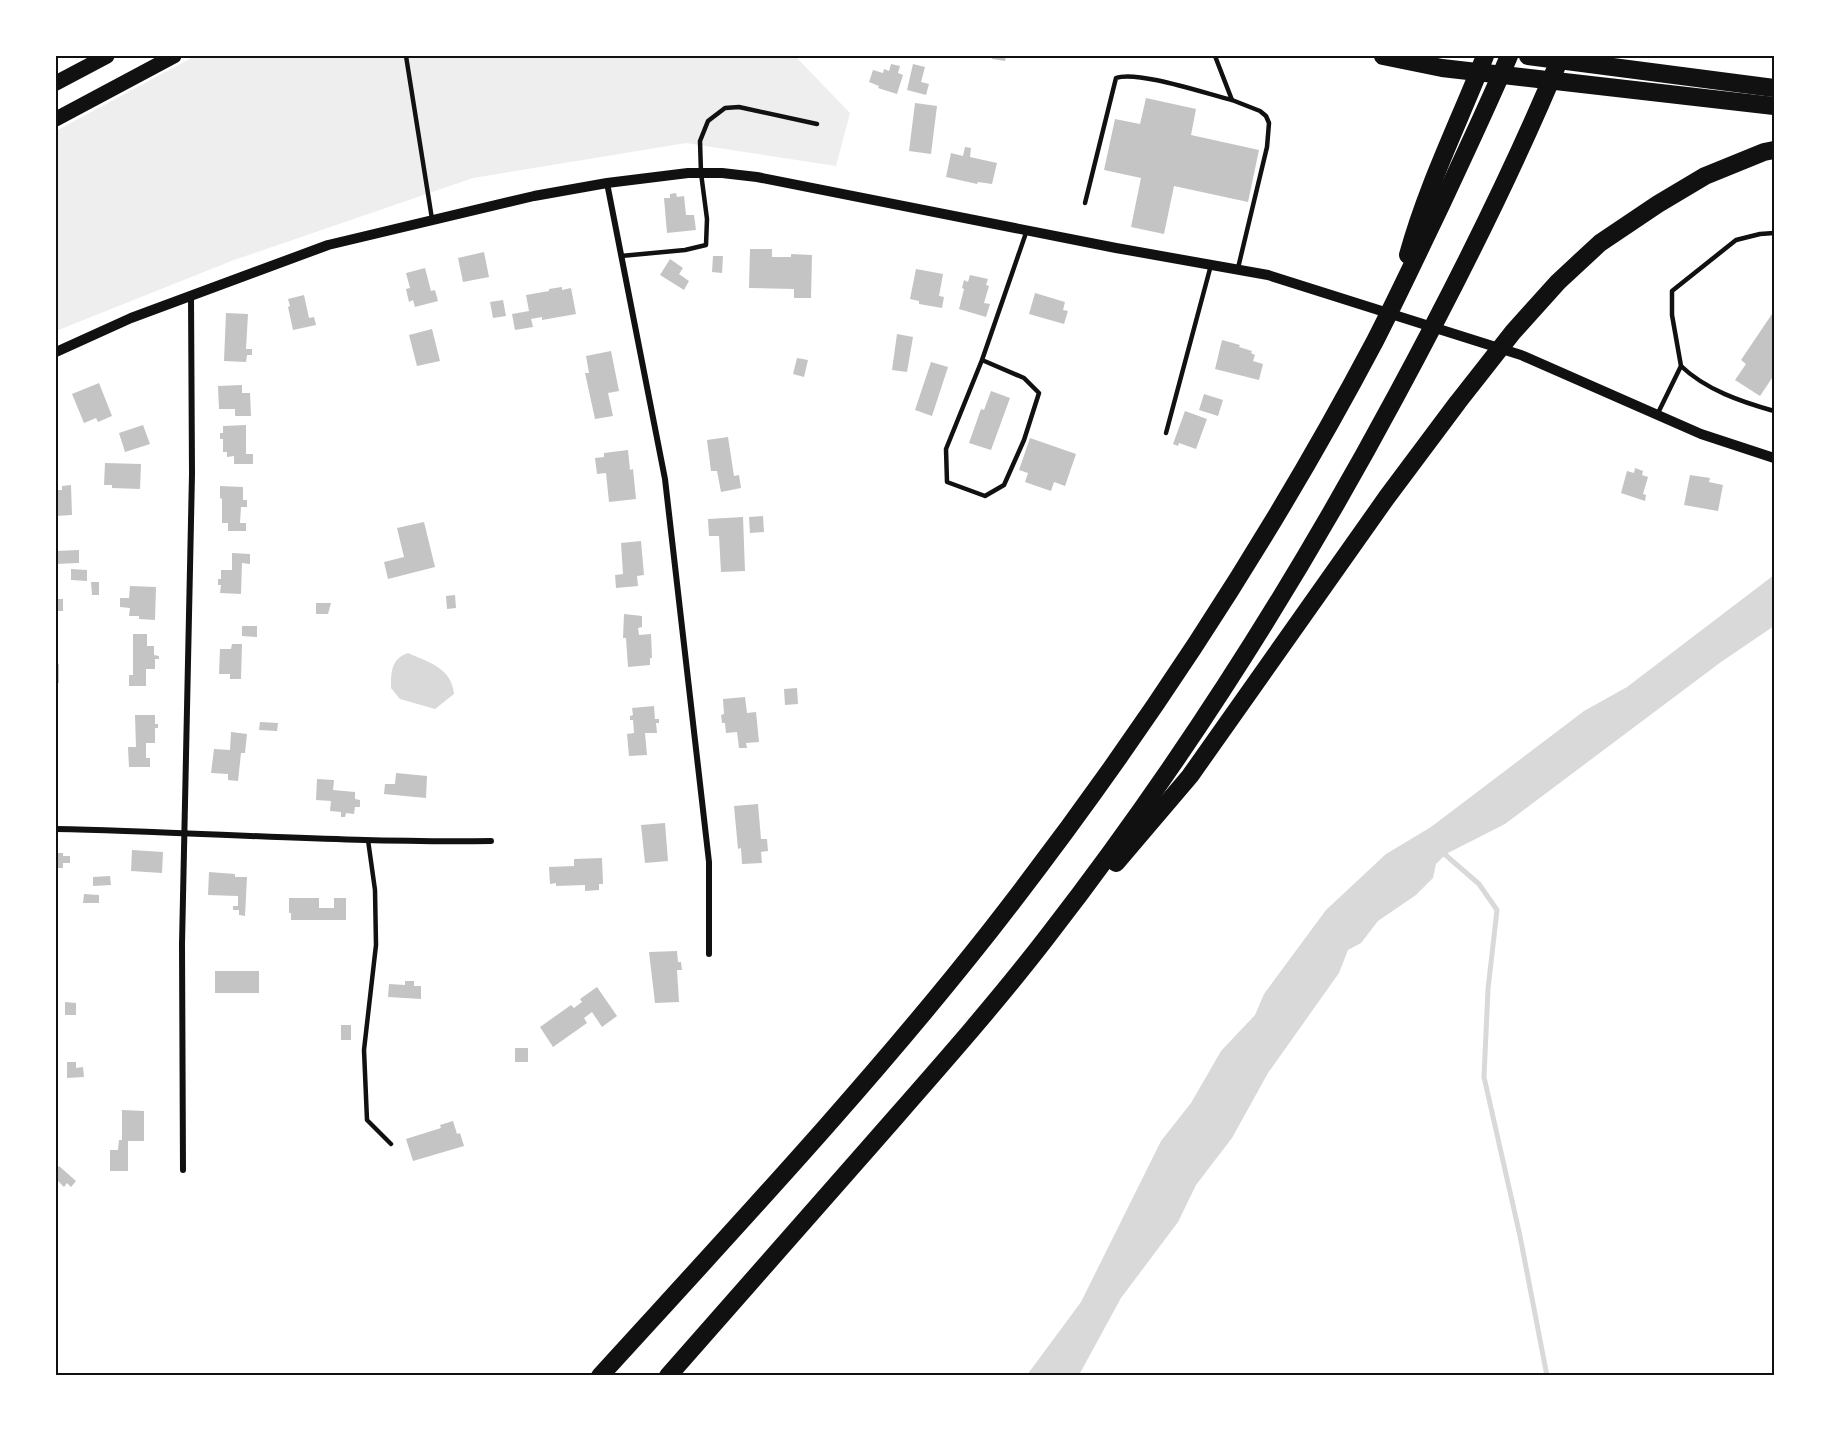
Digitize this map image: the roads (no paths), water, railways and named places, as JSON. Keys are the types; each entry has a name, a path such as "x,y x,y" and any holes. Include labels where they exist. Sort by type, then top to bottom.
{"highway":[{"path":"1383,56 1442,68 1774,106"},
{"path":"1396,299 1418,219 1485,56"},
{"path":"600,1376 791,1166 890,1052 982,940 1065,832 1172,680 1245,565 1352,384 1396,299 1509,56"},
{"path":"1528,56 1774,88"},
{"path":"668,1376 924,1084 1047,936 1132,823 1191,738 1275,610 1330,518 1458,280 1516,160 1561,56"},
{"path":"1047,936 1113,866 1190,776 1394,488 1513,332 1558,282 1600,243 1658,204 1705,176 1774,150"}],"main road":[{"path":"56,83 107,56"},
{"path":"56,119 174,56"}],"street":[{"path":"56,352 131,318 328,245 534,196 606,183 700,173 757,177 1268,274 1521,355 1701,434 1774,458"},
{"path":"606,183 665,479 709,862 709,954"},
{"path":"183,1170 182,944 184,758 192,474 191,296"},
{"path":"56,829 184,831 404,842 491,841"}],"lane":[{"path":"406,56 433,220"},
{"path":"1215,56 1232,100"},
{"path":"1085,203 1116,78 1121,76 1144,78 1232,100 1260,111 1269,123 1267,147 1238,268"},
{"path":"621,256 686,250 706,245 707,219 700,173 700,141 708,121 725,108 739,107 817,124"},
{"path":"982,360 1024,378 1039,393 1024,440 1004,485 985,496 947,482 946,449 982,360 1027,230"},
{"path":"1774,233 1736,240 1672,291 1672,315 1682,366 1694,379 1733,398 1774,411"},
{"path":"1166,433 1211,265"},
{"path":"1657,415 1682,366"},
{"path":"368,840 375,890 376,945 364,1050 367,1120 391,1144"}],"waterway":[{"path":"1442,852 1479,884 1497,910 1488,989 1484,1077 1520,1236 1547,1376"}]}
